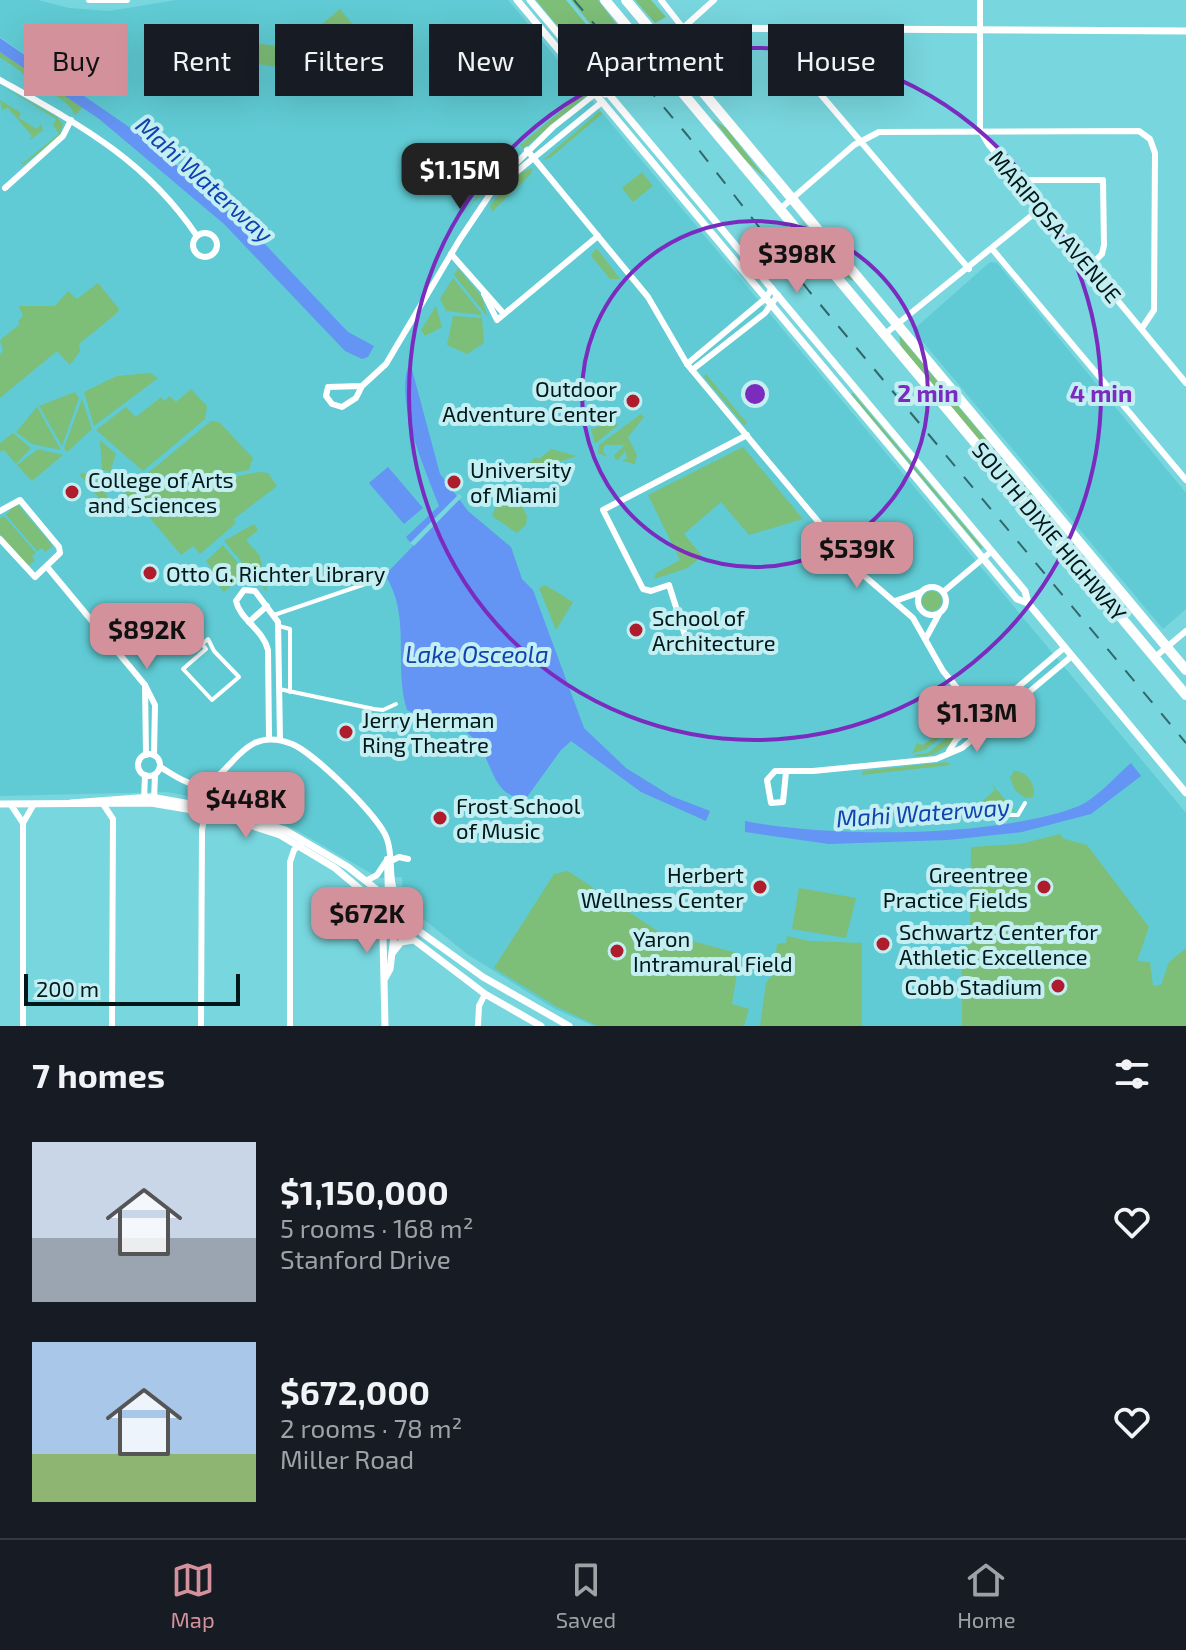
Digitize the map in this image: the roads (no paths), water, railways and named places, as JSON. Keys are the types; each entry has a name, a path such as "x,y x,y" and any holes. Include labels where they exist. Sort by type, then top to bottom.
{"highway":[{"name":"SOUTH DIXIE HIGHWAY","path":"605,0 625,24"},
{"name":"SOUTH DIXIE HIGHWAY","path":"626,0 646,24"},
{"name":"SOUTH DIXIE HIGHWAY","path":"685,96 1186,695"},
{"name":"SOUTH DIXIE HIGHWAY","path":"707,96 1186,670"}],"street":[{"path":"89,0 127,0"},
{"path":"517,0 558,50"},
{"path":"661,0 680,24"},
{"path":"687,24 714,0"},
{"name":"MARIPOSA AVENUE","path":"980,0 980,130 1186,383"},
{"path":"525,10 531,1 558,33"},
{"path":"904,31 1186,31"},
{"path":"0,80 102,138 141,169 197,236"},
{"path":"362,386 328,387 325,393 332,404 342,407 360,394 362,386 386,364 451,254 501,178 527,150 593,96"},
{"path":"597,96 1017,599 1028,603"},
{"path":"496,188 602,102 604,96"},
{"path":"610,96 992,551 1025,591 1028,603 1186,793"},
{"path":"823,96 969,269"},
{"path":"2,190 63,136 71,120"},
{"path":"780,209 861,139 893,130 1131,129 1147,136 1155,153 1154,310 1142,328"},
{"path":"527,150 648,297 690,367 861,573 895,601 926,638 943,671 988,725"},
{"path":"1018,180 1103,180 1104,245 1102,254 1089,267"},
{"path":"885,335 1041,208"},
{"path":"208,233 214,237 217,245 212,256 197,255 192,244 197,236 208,233"},
{"path":"484,294 497,320 598,236"},
{"path":"993,250 1186,480"},
{"path":"451,254 504,314"},
{"path":"690,367 775,292"},
{"path":"690,367 754,323 773,306 775,292"},
{"path":"747,314 754,323"},
{"path":"690,651 669,585 651,591 643,589 603,510 747,435"},
{"path":"0,511 20,500 60,550 59,557 38,576 31,575 0,539"},
{"path":"943,592 992,551"},
{"path":"48,568 145,685 155,705 150,755 157,772 154,800"},
{"path":"274,615 374,581"},
{"path":"895,601 931,587 943,592"},
{"path":"269,737 268,650 263,637 236,601 244,590 255,591 278,625 280,740"},
{"path":"921,592 918,601 921,610 929,615 939,614"},
{"path":"926,638 946,602 943,592"},
{"path":"249,622 267,606"},
{"path":"278,625 290,629 290,692"},
{"path":"1155,657 1186,631"},
{"path":"208,639 214,651 239,677 212,700 183,669 206,649 202,644 208,639"},
{"path":"949,751 956,740 1065,647"},
{"path":"786,772 783,802 771,803 767,797 768,776 775,771 924,761 962,748 1072,656"},
{"path":"279,689 374,709 383,710 396,704"},
{"path":"145,775 157,772 194,784 206,783 259,740 269,737 318,759 380,827 388,840 387,897 376,908"},
{"path":"144,799 145,775 138,764 150,755"},
{"path":"70,803 103,804 144,799"},
{"path":"0,804 144,799 206,808 300,844 366,881 387,897 398,899"},
{"path":"112,1026 113,819 125,801"},
{"path":"961,811 968,815 1018,815 1025,803"},
{"path":"23,1026 23,823 34,804"},
{"path":"103,804 113,819"},
{"path":"11,805 23,823"},
{"path":"201,1026 202,830 206,808"},
{"path":"300,844 372,898 379,924 385,978 385,1026"},
{"path":"290,1026 290,862 300,844"},
{"path":"366,881 377,875 389,861 399,857 408,859"},
{"path":"389,861 393,888 414,927 472,970 569,1026"},
{"path":"385,978 396,928 407,915"},
{"path":"379,924 396,928 485,994 541,1026"},
{"path":"391,956 401,942 413,940"},
{"path":"478,1026 479,1006 485,994"}],"water":[{"name":"Mahi Waterway","path":"0,38 24,55 24,68 0,52"},
{"name":"Mahi Waterway","path":"65,96 84,96 148,140 261,240 348,332 374,346 368,357 362,359 345,351 224,224 99,119"},
{"name":"Lake Osceola","path":"410,362 440,474 468,511 511,547 522,579 533,590 584,728 626,768 671,796 710,811 706,821 641,792 571,741 527,797 516,797 500,787 482,750 469,734 407,710 401,676 398,607 385,575 413,546 406,537 439,506 408,414 405,395"},
{"path":"388,467 423,508 404,524 369,483"},
{"name":"Mahi Waterway","path":"1131,763 1141,776 1091,814 1022,832 948,840 829,844 745,832 745,821 822,830 914,832 1045,817 1086,802"}],"railway":[{"path":"574,0 688,136 809,291 1186,743"}],"place":[{"name":"Outdoor Adventure Center","path":"633,401"},
{"name":"University of Miami","path":"454,482"},
{"name":"College of Arts and Sciences","path":"72,492"},
{"name":"Otto G. Richter Library","path":"150,573"},
{"name":"School of Architecture","path":"636,630"},
{"name":"Jerry Herman Ring Theatre","path":"346,732"},
{"name":"Frost School of Music","path":"440,818"},
{"name":"Herbert Wellness Center","path":"760,887"},
{"name":"Greentree Practice Fields","path":"1044,887"},
{"name":"Schwartz Center for Athletic Excellence","path":"883,944"},
{"name":"Yaron Intramural Field","path":"617,951"},
{"name":"Cobb Stadium","path":"1058,986"}]}
